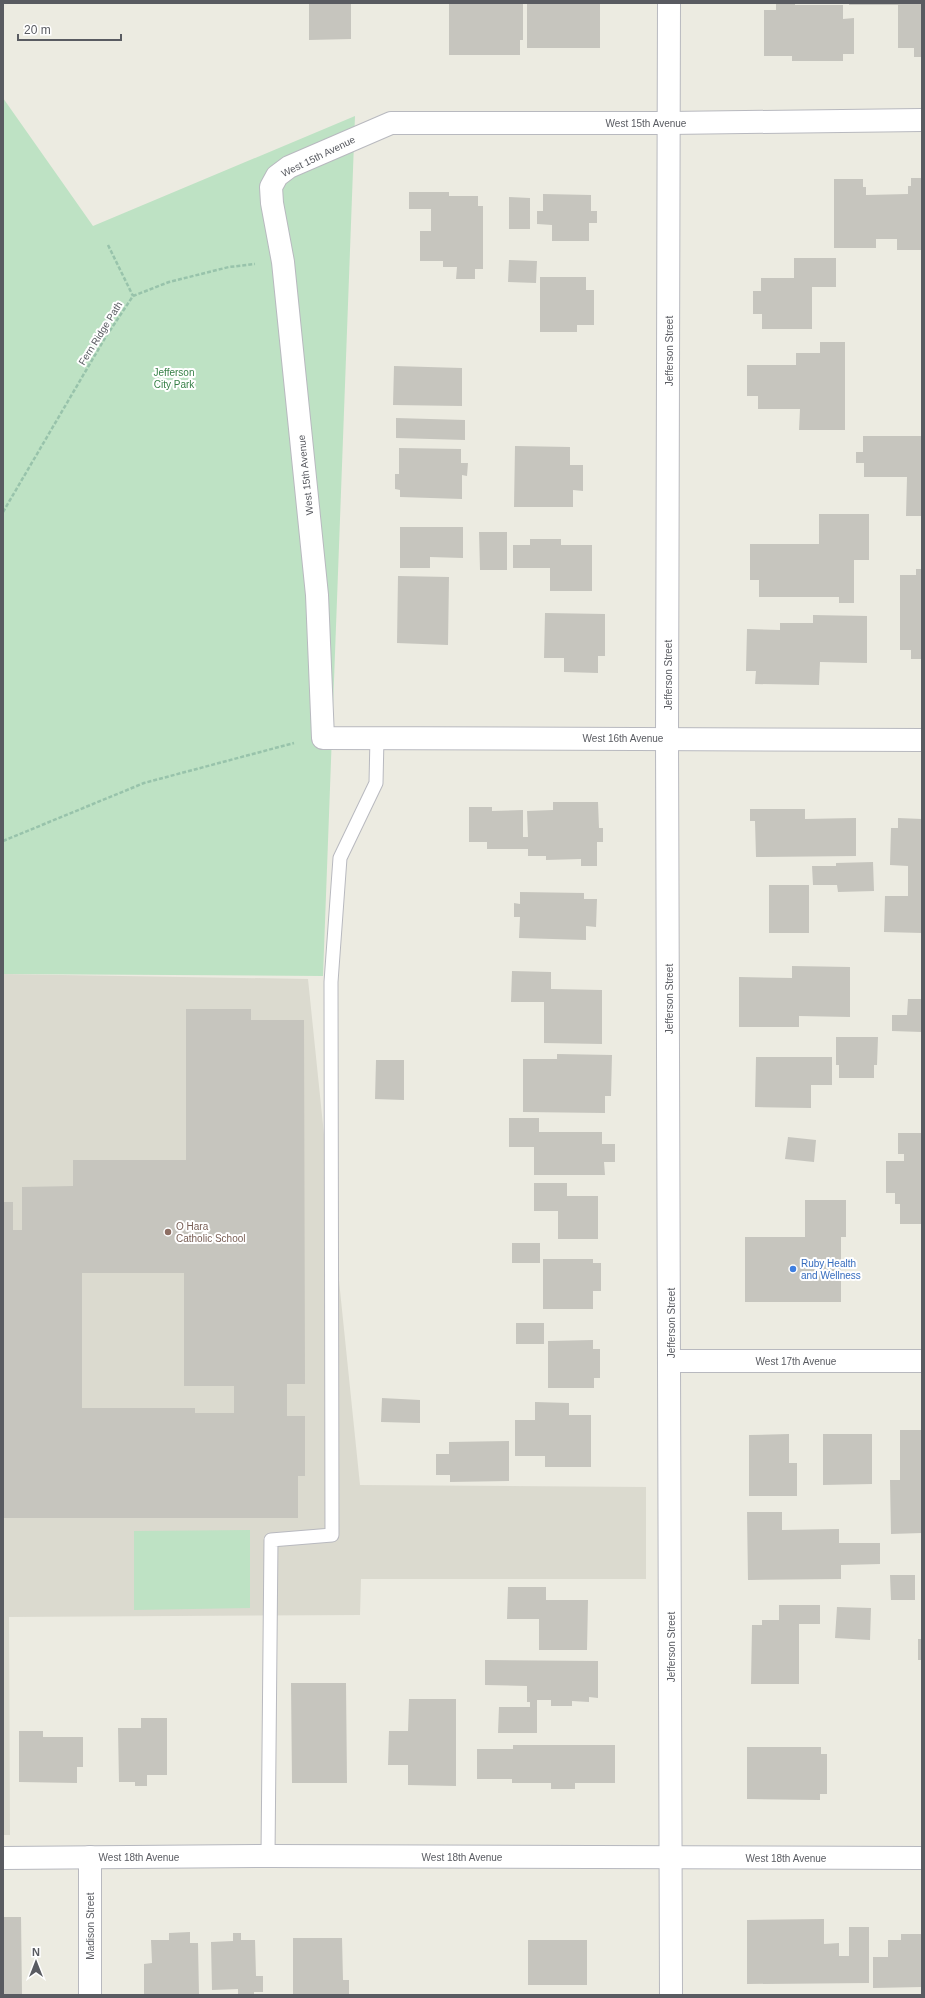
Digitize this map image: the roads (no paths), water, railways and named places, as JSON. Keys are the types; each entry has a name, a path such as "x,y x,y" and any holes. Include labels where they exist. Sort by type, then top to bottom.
{"street":[{"name":"Jefferson Street","path":"669,3 667,738 671,1361 672,1995"},
{"name":"West 15th Avenue","path":"323,738 317,595 283,262 272,203 271,187 277,176 289,167 391,123 669,123 922,120"},
{"name":"West 16th Avenue","path":"323,738 922,740"},
{"name":"West 17th Avenue","path":"671,1361 922,1361"},
{"name":"West 18th Avenue","path":"3,1858 268,1856 922,1858"},
{"name":"Madison Street","path":"90,1857 90,1995"}],"lane":[{"path":"268,1856 271,1540 332,1535 331,982 340,858 376,783 377,738"}],"place":[{"name":"O Hara Catholic School","path":"168,1232"},
{"name":"Ruby Health and Wellness","path":"793,1269"}],"park label":[{"name":"Jefferson City Park","path":"174,378"}]}
